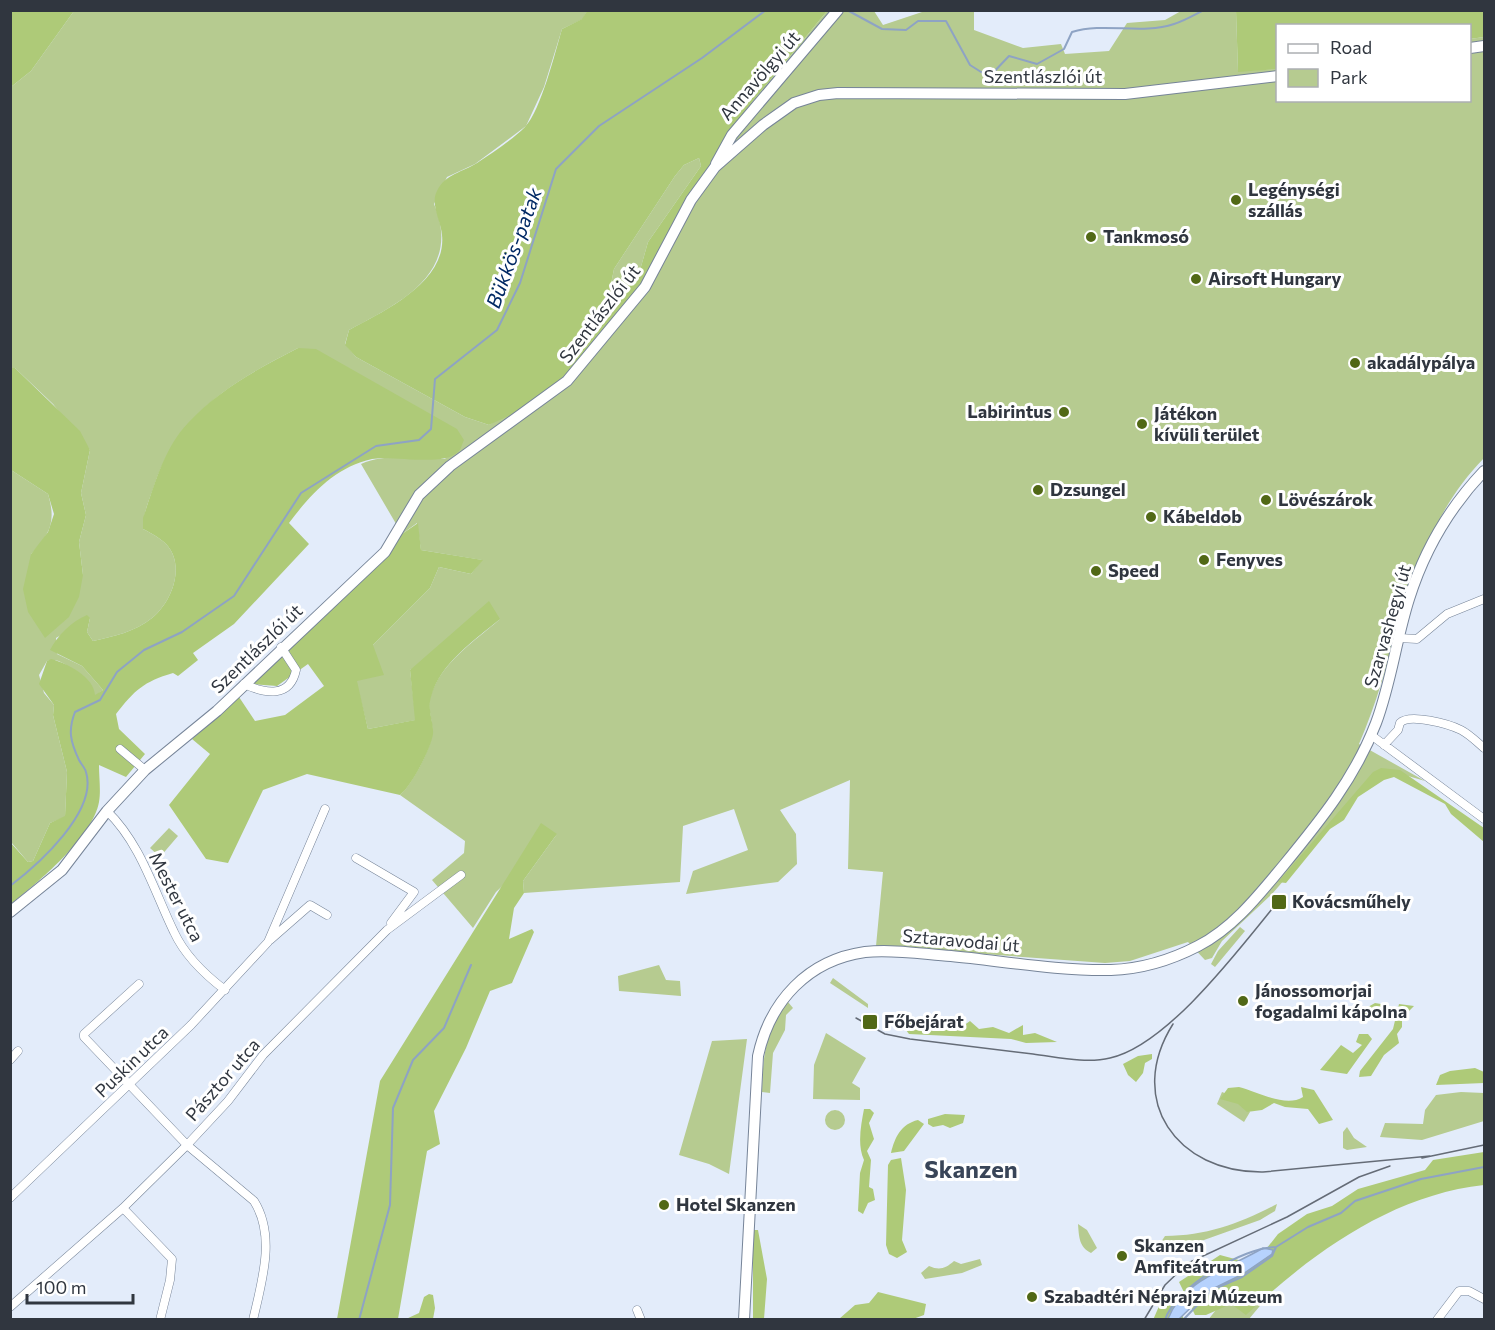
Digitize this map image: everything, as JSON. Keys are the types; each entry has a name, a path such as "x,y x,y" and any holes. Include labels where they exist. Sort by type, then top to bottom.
{"main road":[{"name":"Annavölgyi út","path":"715,167 721,150 732,135 838,10"},
{"name":"Szentlászlói út","path":"10,912 62,870 107,811 145,770 244,684 385,552 419,495 450,466 567,381 582,367 645,287 691,200 715,167 782,111 819,95 838,93 1125,94 1276,76"},
{"name":"Szarvashegyi út","path":"1371,735 1380,710 1409,598 1433,540 1452,510 1485,471"},
{"name":"Sztaravodai út","path":"744,1320 758,1056 769,1018 797,982 824,964 865,952 912,953 1110,970 1144,966 1177,955 1215,935 1259,895 1338,796 1371,735"}],"street":[{"path":"1399,638 1417,639 1448,614 1464,605 1485,599"},
{"path":"244,684 259,691 285,690 294,681 296,670 281,647"},
{"path":"1384,745 1398,730 1400,723 1410,718 1448,725 1463,731 1485,748"},
{"path":"1371,735 1485,819"},
{"path":"120,749 145,770"},
{"name":"Puskin utca","path":"268,942 325,809"},
{"name":"Mester utca","path":"107,811 136,851 182,946 202,972 225,990"},
{"path":"356,858 414,892 387,930"},
{"name":"Pásztor utca","path":"10,1307 123,1208 187,1145 228,1101 263,1055 387,930 461,875"},
{"name":"Puskin utca","path":"10,1198 130,1085 225,990 268,942 310,905 327,915"},
{"path":"139,984 84,1034 84,1037 187,1145 254,1201 266,1229 266,1248 253,1320"},
{"path":"10,1060 18,1051"},
{"path":"123,1208 172,1259 170,1280 159,1320"},
{"path":"1437,1320 1459,1291 1468,1291 1485,1299"},
{"path":"637,1310 641,1320"}],"green space":[{"path":"11,10 74,11 31,71 11,87"},
{"path":"74,11 587,11 583,19 562,29 544,87 526,126 475,164 447,177 434,204 441,228 440,249 433,267 422,283 388,309 349,330 345,344 356,357 465,417 489,425 571,375 683,209 745,111 827,11 874,11 883,25 925,11 974,11 974,30 1023,48 1061,44 1065,54 1109,51 1127,23 1165,20 1181,11 1236,11 1238,71 1276,69 1276,102 1471,102 1471,39 1484,37 1484,458 1458,489 1438,523 1422,558 1408,594 1374,707 1359,744 1425,781 1398,773 1371,780 1272,894 1222,941 1212,958 1205,960 1188,942 1130,961 1105,963 876,946 883,872 848,869 850,780 780,810 796,834 797,864 778,882 686,894 693,871 748,850 734,809 683,826 680,882 524,893 523,881 557,834 496,892 473,928 432,880 464,853 465,841 400,795 415,776 431,741 429,702 435,685 450,663 500,619 410,670 416,720 368,729 356,681 373,645 430,588 439,567 471,574 482,560 421,550 417,523 402,534 361,464 391,457 446,459 298,348 251,374 210,403 176,440 163,463 148,504 143,529 166,544 175,562 174,583 159,611 139,627 109,637 93,641 87,632 90,618 56,638 57,654 82,666 103,690 95,696 74,671 54,660 47,661 39,675 44,693 54,705 53,715 67,772 65,817 50,823 33,861 28,862 11,842 11,470 48,494 52,512 50,526 43,540 31,554 83,575 79,542 86,515 81,493 90,450 53,404 15,368 10,368 11,87 31,71"},
{"path":"587,11 827,11 745,111 683,209 645,284 571,375 526,408 489,425 465,417 356,357 345,345 349,330 395,304 424,281 441,252 442,235 435,207 435,196 440,185 449,177 477,163 525,127 542,95 562,29 582,19","holes":["699,158 701,166 648,242 640,270 625,287 609,294 614,269 675,176 684,165"]},
{"path":"1236,11 1484,11 1484,37 1471,39 1471,24 1276,24 1276,69 1238,72"},
{"path":"699,158 701,166 648,242 640,270 625,287 609,294 614,269 675,176 684,165"},
{"path":"298,348 316,349 457,429 464,440 461,448 451,456 441,459 381,458 359,463 335,475 306,502 289,523 309,544 234,624 193,653 198,660 178,676 173,673 147,684 134,693 116,714 119,729 145,754 126,777 99,765 99,802 95,816 62,858 11,904 10,842 28,862 33,861 50,823 65,816 67,772 53,715 54,705 39,684 47,661 51,659 72,667 90,682 95,695 103,690 82,666 50,650 66,630 87,615 90,618 87,632 93,641 131,630 145,623 159,611 174,583 175,562 166,544 143,529 143,518 172,444 188,423 212,400 254,372"},
{"path":"10,368 15,368 80,431 90,450 81,493 86,515 79,542 83,575 79,597 69,617 45,638 28,612 23,589 31,554 48,532 54,514 48,494 11,470"},
{"path":"418,523 421,550 483,560 471,574 439,567 430,588 373,645 384,675 357,681 368,729 415,720 410,670 489,601 500,619 460,653 442,673 430,702 433,734 429,749 415,776 400,795 307,774 263,790 228,863 206,859 169,805 210,754 192,739 239,697 255,721 285,715 324,686 308,664 277,686 251,684 402,534"},
{"path":"1381,768 1400,770 1484,828 1484,842 1451,814 1445,804 1394,777 1384,780 1358,797 1344,820 1330,829 1286,883 1278,882 1373,772"},
{"path":"541,823 557,834 523,881 524,893 514,908 509,939 532,929 534,932 512,983 490,991 466,1048 434,1111 440,1144 427,1151 398,1319 337,1319 380,1081"},
{"path":"169,828 178,836 160,857 150,848"},
{"path":"1240,927 1245,931 1215,967 1211,964 1218,951"},
{"path":"659,965 666,980 680,981 681,996 619,991 618,976"},
{"path":"833,978 868,1004 868,1008 830,983"},
{"path":"788,1002 793,1008 786,1015 785,1030 773,1053 770,1093 762,1092 767,1044 774,1024"},
{"path":"1375,1003 1387,1005 1384,1017 1373,1010 1365,1021 1356,1021 1352,1016"},
{"path":"1399,1004 1414,1006 1402,1018 1402,1027 1397,1034 1399,1043 1384,1055 1371,1076 1359,1077 1360,1071 1393,1029"},
{"path":"926,1020 963,1026 970,1021 979,1029 993,1027 1009,1033 1023,1025 1023,1035 1035,1033 1057,1042 1026,1043 1011,1039 909,1034 906,1030 911,1021"},
{"path":"826,1033 866,1058 852,1083 860,1088 860,1100 813,1099 814,1065"},
{"path":"1359,1034 1368,1034 1372,1039 1347,1074 1320,1070 1341,1045 1353,1053 1362,1045 1356,1042"},
{"path":"747,1039 729,1174 709,1164 679,1155 712,1041"},
{"path":"1152,1054 1152,1059 1145,1063 1143,1073 1136,1082 1128,1075 1123,1064 1138,1056"},
{"path":"1475,1068 1484,1072 1484,1083 1436,1085 1440,1075 1450,1071"},
{"path":"1239,1087 1288,1101 1303,1097 1301,1087 1314,1090 1333,1120 1319,1124 1308,1109 1285,1107 1274,1103 1262,1110 1247,1112 1238,1104 1220,1099 1228,1088"},
{"path":"1222,1092 1242,1100 1250,1112 1244,1122 1217,1104"},
{"path":"1461,1092 1484,1093 1484,1121 1422,1140 1380,1137 1385,1123 1423,1124 1425,1110 1436,1095"},
{"path":"864,1109 870,1109 874,1113 869,1123 874,1139 867,1151 871,1160 869,1187 873,1189 875,1200 868,1203 863,1214 858,1211 860,1173 864,1160 860,1141"},
{"path":"835,1110 842,1113 845,1120 842,1127 835,1130 828,1127 825,1120 828,1113"},
{"path":"945,1114 965,1115 963,1123 950,1128 943,1125 933,1127 928,1124 928,1119"},
{"path":"918,1120 924,1124 904,1151 891,1153 903,1128"},
{"path":"1347,1127 1354,1138 1367,1147 1347,1150 1343,1148 1343,1132"},
{"path":"1484,1152 1484,1185 1450,1191 1417,1201 1355,1230 1298,1270 1246,1315 1231,1304 1206,1315 1195,1315 1179,1282 1220,1255 1246,1262 1263,1253 1278,1234 1307,1214 1332,1206 1358,1189 1425,1170 1433,1160"},
{"path":"901,1158 906,1190 902,1240 907,1252 897,1258 889,1254 886,1245 888,1165 891,1160"},
{"path":"1277,1204 1275,1211 1260,1220 1162,1255 1155,1251 1165,1236 1195,1234 1223,1227"},
{"path":"1078,1224 1087,1230 1097,1248 1091,1253 1082,1245"},
{"path":"753,1230 758,1230 767,1279 764,1319 753,1320"},
{"path":"980,1259 982,1265 962,1273 925,1279 921,1273 929,1266 940,1268 954,1261 961,1264"},
{"path":"1248,1284 1264,1301 1249,1319 1208,1320 1223,1301"},
{"path":"878,1292 926,1304 924,1315 913,1319 839,1319 855,1305 869,1303"},
{"path":"429,1294 433,1295 435,1308 433,1319 406,1319 419,1313 424,1297"},
{"path":"1171,1294 1184,1319 1153,1320 1163,1297"}],"water":[{"path":"1263,1248 1273,1250 1272,1254 1243,1274 1208,1291 1179,1319 1168,1319 1184,1294 1208,1276"}],"waterway":[{"name":"Bükkös-patak","path":"10,886 50,851 75,819 83,803 87,787 86,772 76,753 71,736 71,724 75,712 100,700 117,672 144,650 182,632 234,596 301,493 376,446 419,440 431,429 435,379 497,330 520,283 556,169 599,126 702,58 766,10"},
{"path":"847,10 882,29 906,30 918,21 946,21 970,65 989,77 1009,56 1037,64 1064,49 1072,32 1097,28 1161,27 1182,21 1204,10"},
{"path":"359,1320 390,1205 393,1108 413,1060 444,1028 471,965"},
{"path":"1183,1320 1212,1290 1242,1277 1272,1256 1276,1247 1308,1227 1341,1213 1355,1201 1421,1179 1484,1167"},
{"path":"1165,1320 1171,1307 1182,1295 1212,1271 1247,1254 1276,1247"}],"tram line":[{"path":"856,1018 885,1034 910,1039 1072,1059 1110,1058 1133,1049 1180,1014 1226,965 1281,898"},
{"path":"1173,1024 1160,1052 1155,1079 1158,1104 1168,1127 1184,1146 1206,1160 1232,1169 1263,1172 1430,1156"},
{"path":"1422,1158 1484,1145"},
{"path":"1144,1320 1165,1285 1188,1263 1287,1217 1359,1177 1390,1166"}],"place":[{"name":"Legénységi szállás","path":"1236,200"},
{"name":"Tankmosó","path":"1091,237"},
{"name":"Airsoft Hungary","path":"1196,279"},
{"name":"akadálypálya","path":"1355,363"},
{"name":"Labirintus","path":"1064,412"},
{"name":"Játékon kívüli terület","path":"1142,424"},
{"name":"Dzsungel","path":"1038,490"},
{"name":"Lövészárok","path":"1266,500"},
{"name":"Kábeldob","path":"1151,517"},
{"name":"Fenyves","path":"1204,560"},
{"name":"Speed","path":"1096,571"},
{"name":"Kovácsműhely","path":"1279,902"},
{"name":"Jánossomorjai fogadalmi kápolna","path":"1243,1001"},
{"name":"Főbejárat","path":"870,1022"},
{"name":"Hotel Skanzen","path":"664,1205"},
{"name":"Skanzen Amfiteátrum","path":"1122,1256"},
{"name":"Szabadtéri Néprajzi Múzeum","path":"1032,1297"}],"district":[{"name":"Skanzen","path":"971,1170"}]}
